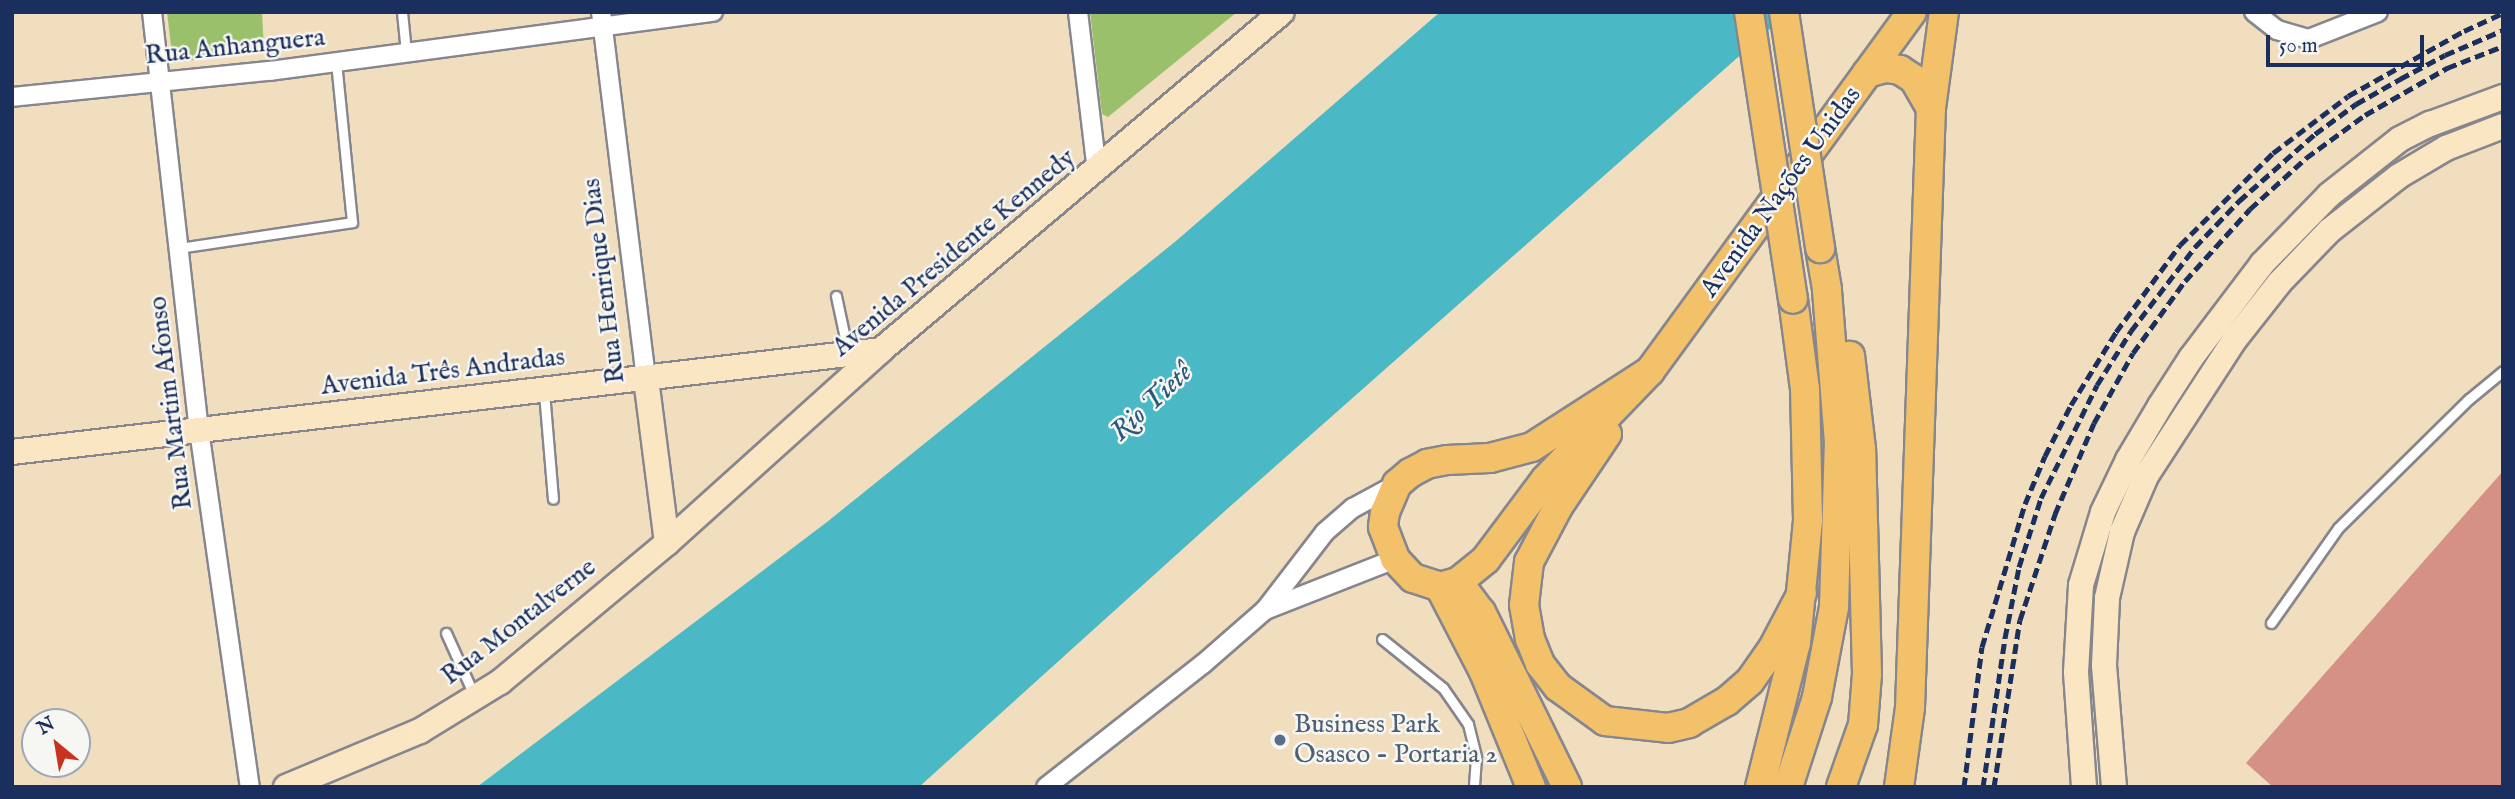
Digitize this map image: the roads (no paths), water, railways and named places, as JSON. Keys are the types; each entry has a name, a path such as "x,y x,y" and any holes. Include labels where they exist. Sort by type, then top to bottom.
{"main road":[{"name":"Avenida Presidente Kennedy","path":"667,543 881,350 1097,172 1282,12"},
{"path":"1749,12 1793,299 1805,389 1808,447 1808,520 1802,593 1793,656 1760,787"},
{"path":"1784,12 1827,289 1839,443 1834,607 1817,697 1788,787"},
{"name":"Avenida Nações Unidas","path":"1449,584 1486,559 1533,493 1650,371 1912,12"},
{"path":"1899,787 1910,708 1922,301 1931,108 1944,12"},
{"path":"1867,73 1886,68 1900,70 1914,79 1931,108"},
{"path":"2084,787 2076,672 2081,585 2103,512 2128,460 2160,407 2191,358 2245,285 2329,195 2400,139 2430,124 2503,97"},
{"path":"2114,787 2104,665 2107,598 2122,532 2146,476 2235,339 2279,283 2329,231 2399,176 2446,148 2503,126"},
{"path":"1827,289 1841,310 1848,333 1861,449 1867,674 1863,725 1841,787"},
{"name":"Avenida Três Andradas","path":"12,452 881,350"},
{"path":"1650,371 1543,533 1529,562 1524,605 1530,639 1540,664 1558,687 1605,720 1668,728 1689,723 1727,701 1750,681 1772,650 1802,593"},
{"name":"Avenida Nações Unidas","path":"1397,484 1427,464 1490,458 1532,447 1551,438 1650,371"},
{"name":"Rua Henrique Dias","path":"646,379 667,543"},
{"path":"1490,458 1511,466 1533,493 1541,508 1543,533"},
{"path":"1397,484 1385,512 1383,527 1395,559 1413,578 1449,584 1492,632 1567,787"},
{"name":"Rua Montalverne","path":"286,787 420,732 500,682 667,543"},
{"path":"1449,584 1531,787"}],"street":[{"name":"Rua Martim Afonso","path":"152,12 199,430 250,787"},
{"name":"Rua Anhanguera","path":"12,97 336,62 602,18 713,12"},
{"path":"1078,12 1097,172"},
{"path":"2254,12 2277,30 2309,38 2378,12"},
{"name":"Rua Henrique Dias","path":"602,18 646,379"},
{"path":"1046,787 1203,664 1265,610 1325,532 1353,508 1397,484"},
{"path":"1265,610 1395,559"}],"lane":[{"path":"401,12 406,52"},
{"path":"179,248 352,222 336,62"},
{"path":"836,296 849,354"},
{"path":"2270,624 2338,528 2469,399 2503,371"},
{"path":"543,391 553,499"},
{"path":"446,633 475,697"},
{"path":"1382,639 1443,688 1468,724 1476,757 1474,787"}],"water":[{"name":"Rio Tietê","path":"1440,12 1789,12 1226,510 919,787 477,787 827,522 1176,241"}],"railway":[{"path":"1964,787 1982,647 2025,504 2071,405 2116,332 2180,245 2273,153 2348,96 2464,31 2503,13"},
{"path":"1983,787 2005,638 2019,567 2041,498 2097,385 2131,331 2195,247 2239,201 2315,134 2356,104 2400,79 2445,55 2503,30"},
{"path":"1994,787 2020,620 2055,514 2094,423 2133,353 2185,281 2250,209 2306,158 2365,115 2447,68 2503,46"}],"place":[{"name":"Business Park Osasco - Portaria 2","path":"1280,740"}]}
